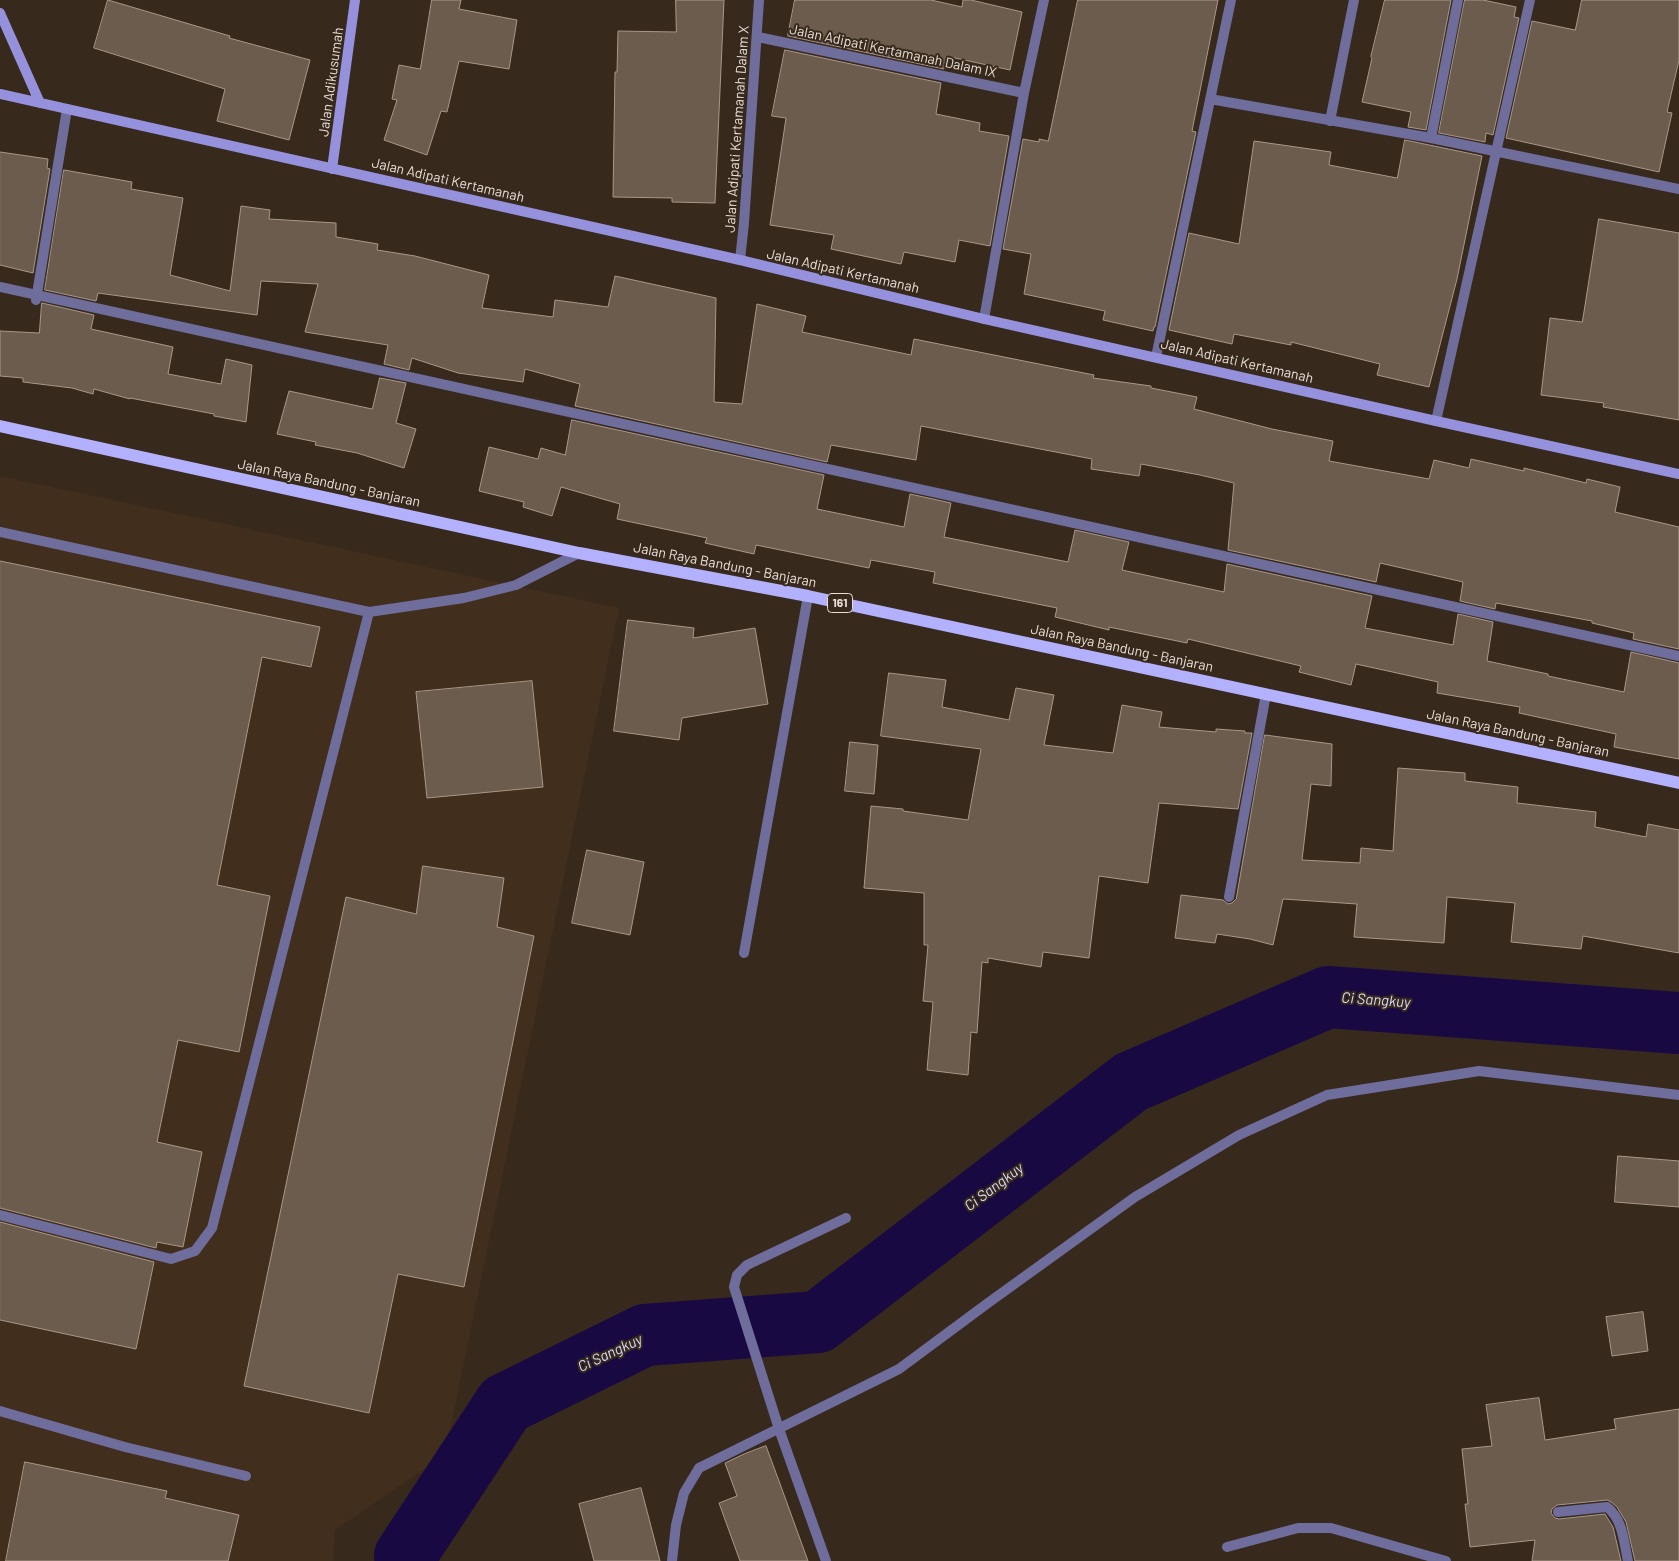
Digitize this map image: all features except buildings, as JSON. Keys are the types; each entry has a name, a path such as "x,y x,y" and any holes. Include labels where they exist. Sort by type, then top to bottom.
{"main road":[{"name":"Jalan Adikusumah","path":"332,168 356,0"},
{"path":"0,13 40,103"},
{"name":"Jalan Adipati Kertamanah","path":"0,94 740,260 984,318 1436,421 1679,474"},
{"name":"Jalan Raya Bandung - Banjaran","path":"0,426 579,553 808,596 1679,782"}],"street":[{"name":"Jalan Adipati Kertamanah Dalam X","path":"740,260 758,37 759,0"},
{"path":"984,318 1024,93 1044,0"},
{"path":"1156,356 1231,0"},
{"path":"1330,121 1354,0"},
{"path":"1431,138 1458,0"},
{"path":"1436,421 1530,0"},
{"name":"Jalan Adipati Kertamanah Dalam IX","path":"758,37 1024,93"},
{"path":"1210,99 1431,138 1679,190"},
{"path":"37,295 36,302 67,109"},
{"path":"0,287 1679,656"},
{"path":"0,532 369,612 464,598 516,585 579,553"},
{"path":"744,953 808,596"},
{"path":"0,1216 171,1259 195,1251 212,1228 369,612"},
{"path":"1229,897 1266,694"},
{"path":"672,1561 676,1526 684,1493 699,1468 899,1369 1135,1197 1239,1135 1327,1095 1479,1071 1679,1095"},
{"path":"826,1561 767,1394 734,1287 737,1275 747,1265 846,1218"},
{"path":"0,1411 125,1448 246,1476"},
{"path":"1558,1512 1607,1507 1613,1512 1621,1528 1628,1561"},
{"path":"1227,1547 1298,1528 1331,1528 1446,1561"}],"shaded area":[{"path":"0,476 619,608 445,1455 335,1530 333,1561 0,1561"}],"waterway":[{"name":"Ci Sangkuy","path":"406,1561 405,1556 505,1404 645,1335 818,1322 1131,1082 1328,997 1679,1023"}]}
